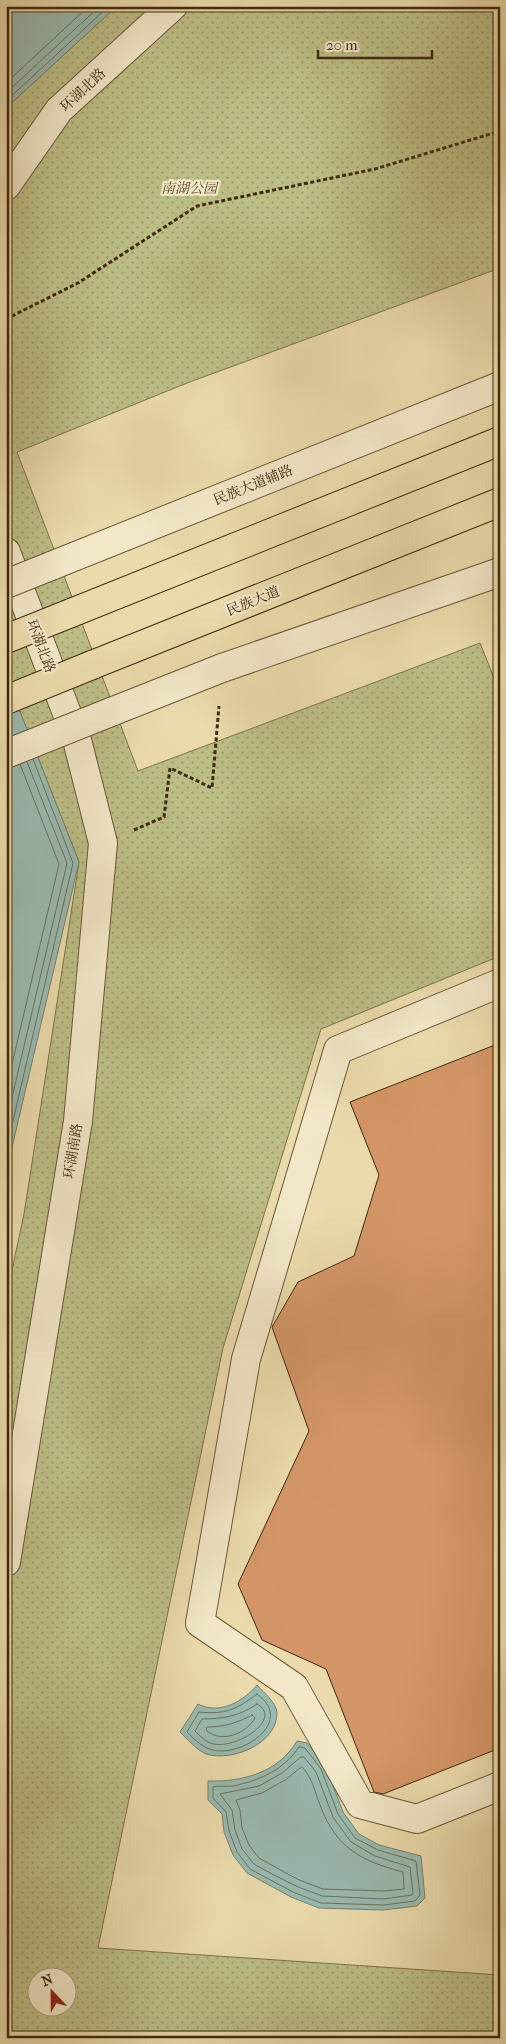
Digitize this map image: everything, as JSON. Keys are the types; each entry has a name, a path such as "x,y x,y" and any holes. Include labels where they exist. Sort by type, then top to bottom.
{"highway":[{"path":"6,639 500,441"},
{"name":"民族大道","path":"6,700 500,502"}],"street":[{"name":"环湖北路","path":"6,186 60,110 173,6"},
{"name":"民族大道辅路","path":"6,584 500,386"},
{"name":"环湖北路","path":"6,552 77,740"},
{"path":"6,754 222,668 500,572"},
{"name":"环湖南路","path":"6,1562 78,1121 103,843 77,740"},
{"path":"500,983 338,1050 246,1359 200,1623 294,1687 360,1804 417,1819 500,1786"}],"path":[{"path":"6,318 78,284 197,206 375,169 500,131"},
{"path":"103,843 164,817 170,768 212,788 222,668"}],"green space":[{"name":"南湖公园","path":"117,6 500,6 500,268 187,383 17,452 138,771 480,643 500,693 500,956 321,1029 223,1348 98,1948 500,1975 500,2038 6,2038 6,1298 24,1214 79,862 6,676 6,108"}],"water":[{"path":"6,6 117,6 6,108"},
{"path":"6,676 79,862 6,1173"},
{"path":"257,1685 272,1701 277,1713 275,1724 270,1734 261,1742 240,1753 217,1756 206,1754 180,1732 198,1704 214,1708 230,1705 245,1697"},
{"path":"297,1741 307,1743 326,1767 343,1812 359,1834 379,1845 421,1856 425,1898 417,1906 383,1910 319,1908 291,1897 247,1873 233,1855 224,1832 222,1814 208,1800 208,1781 234,1780 258,1773 280,1761"}],"building":[{"path":"500,1043 500,1748 383,1794 374,1792 326,1669 262,1640 238,1584 309,1431 272,1327 298,1282 354,1256 379,1175 350,1102"}]}
